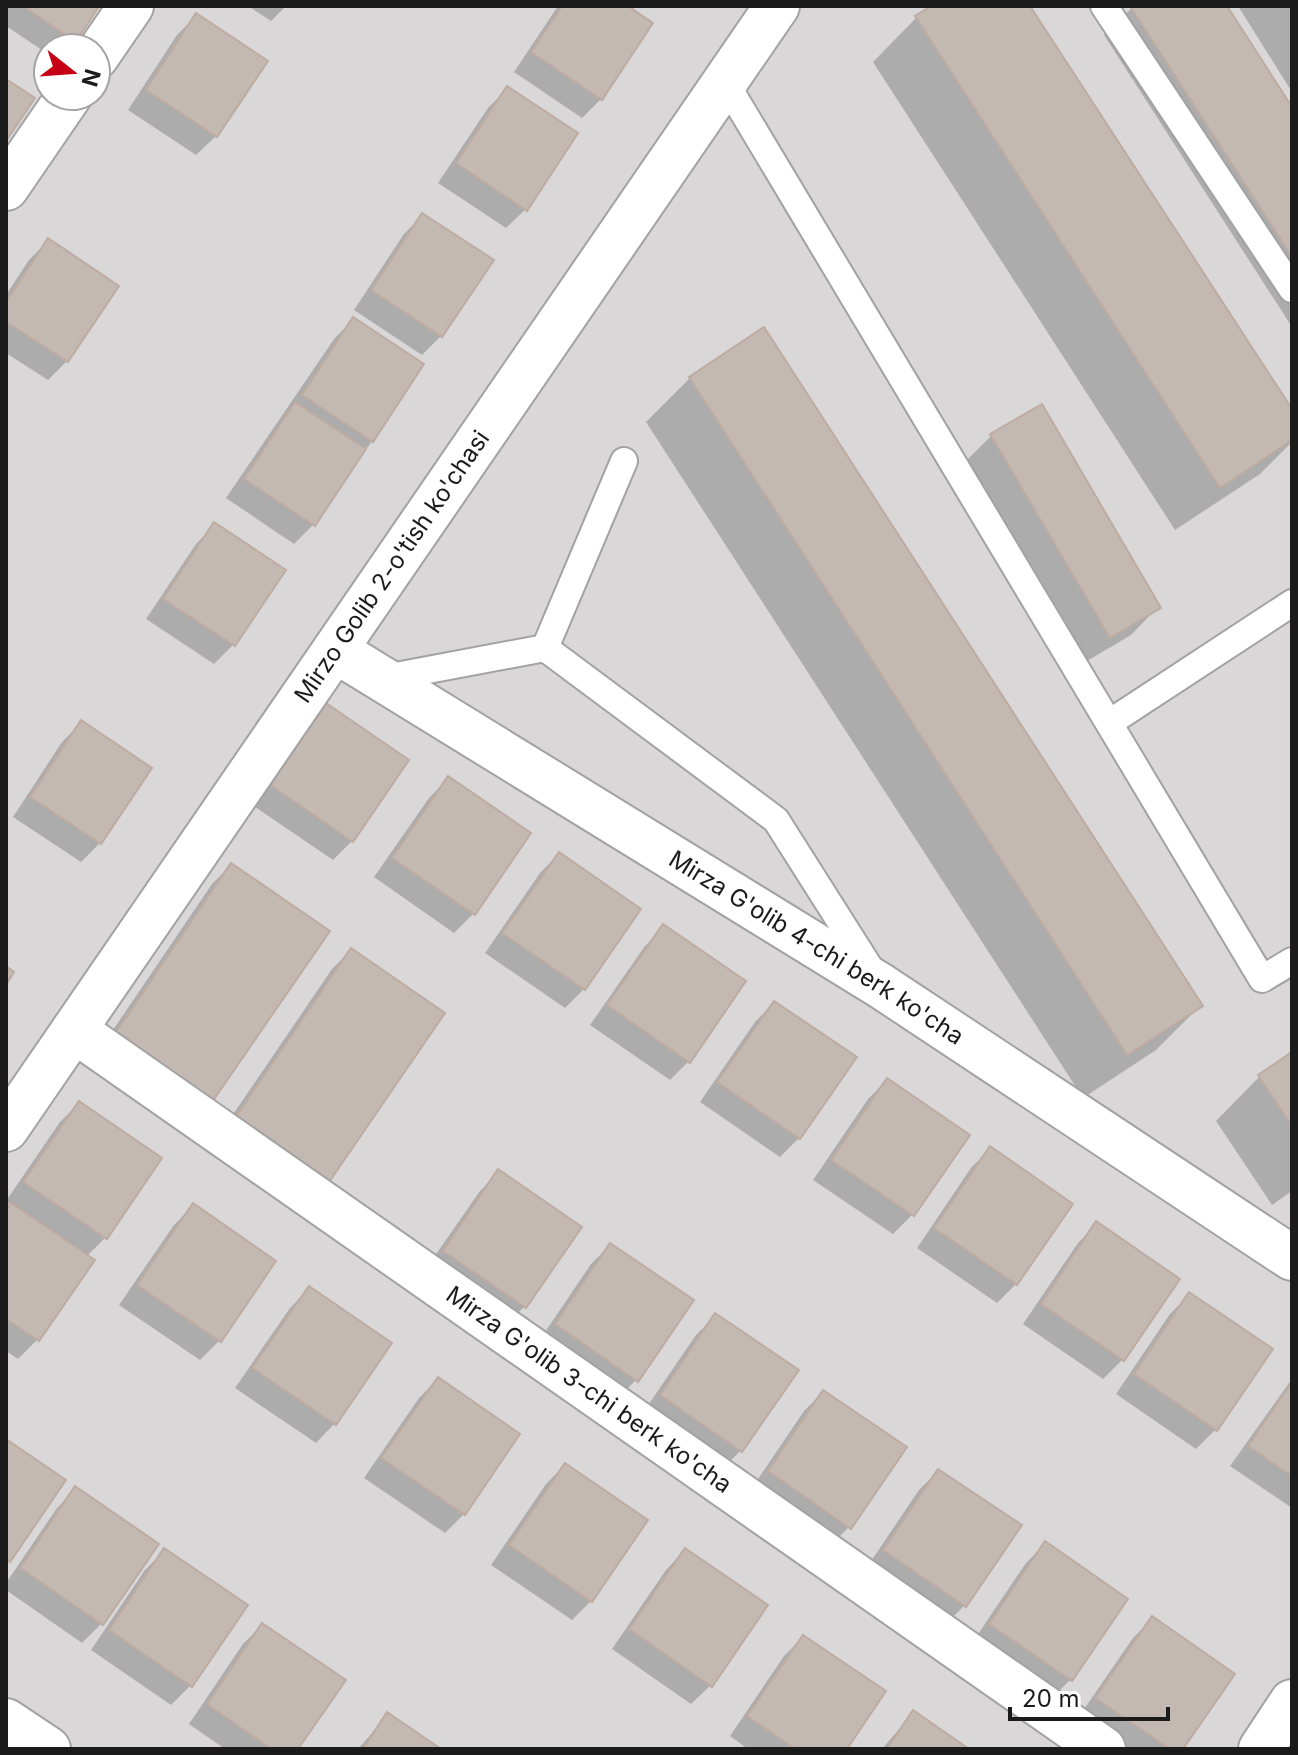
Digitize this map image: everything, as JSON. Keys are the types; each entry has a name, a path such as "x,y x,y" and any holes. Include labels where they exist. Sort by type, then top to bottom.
{"street":[{"path":"112,34 131,6"},
{"name":"Mirzo Golib 2-o'tish ko'chasi","path":"6,1129 777,6"},
{"path":"6,188 58,112"},
{"name":"Mirza G'olib 4-chi berk ko'cha","path":"335,650 881,986 1292,1258"},
{"name":"Mirza G'olib 3-chi berk ko'cha","path":"74,1030 1103,1749"},
{"path":"1261,1749 1292,1702"},
{"path":"6,1721 48,1749"}],"lane":[{"path":"1104,6 1292,289"},
{"path":"725,82 1262,979 1292,961"},
{"path":"545,648 624,461"},
{"path":"1109,723 1292,603"},
{"path":"380,679 545,648 776,820 881,986"}],"shaded area":[{"path":"6,6 1292,6 1292,1749 6,1749"}],"building":[{"path":"23,6 99,6 82,32 61,32"},
{"path":"562,6 628,6 653,23 602,100 531,52"},
{"path":"931,6 1030,6 1292,409 1292,440 1220,488 915,16"},
{"path":"1130,6 1227,6 1292,107 1292,257"},
{"path":"196,13 268,61 217,137 146,90"},
{"path":"6,79 32,96 32,102 6,141"},
{"path":"507,86 578,133 527,211 456,163"},
{"path":"422,213 494,260 442,337 371,290"},
{"path":"48,238 119,286 68,362 6,322 6,302"},
{"path":"353,317 424,364 373,442 302,395"},
{"path":"764,327 1203,1006 1127,1055 689,377"},
{"path":"295,402 366,449 315,526 244,479"},
{"path":"1042,404 1161,608 1110,638 990,434"},
{"path":"214,522 286,570 235,646 163,599"},
{"path":"326,703 409,760 353,842 270,785"},
{"path":"81,720 152,768 101,844 30,797"},
{"path":"448,776 531,833 475,915 392,858"},
{"path":"559,852 641,909 585,990 502,933"},
{"path":"231,863 330,931 212,1102 114,1035"},
{"path":"663,924 746,981 690,1063 607,1005"},
{"path":"351,948 445,1013 329,1182 235,1118"},
{"path":"6,966 14,972 6,985"},
{"path":"774,1001 857,1057 800,1139 717,1082"},
{"path":"1292,1052 1292,1126 1258,1075"},
{"path":"887,1078 970,1135 914,1216 831,1160"},
{"path":"79,1101 162,1158 107,1239 23,1182"},
{"path":"990,1146 1073,1204 1017,1285 934,1228"},
{"path":"498,1169 582,1227 526,1308 443,1251"},
{"path":"11,1203 95,1260 39,1341 6,1319 6,1210"},
{"path":"193,1203 276,1261 221,1342 137,1285"},
{"path":"1096,1221 1180,1279 1124,1361 1041,1304"},
{"path":"610,1243 694,1300 638,1382 555,1324"},
{"path":"309,1286 392,1343 336,1425 252,1368"},
{"path":"1189,1292 1273,1349 1217,1431 1134,1374"},
{"path":"715,1313 799,1370 742,1452 660,1395"},
{"path":"438,1377 520,1434 465,1515 381,1458"},
{"path":"1292,1382 1292,1476 1248,1446"},
{"path":"823,1390 907,1447 851,1529 768,1471"},
{"path":"6,1439 66,1480 10,1562 6,1559"},
{"path":"565,1463 648,1520 592,1602 509,1545"},
{"path":"938,1469 1022,1525 966,1607 883,1550"},
{"path":"75,1486 159,1544 103,1625 20,1568"},
{"path":"1045,1541 1128,1599 1072,1681 989,1624"},
{"path":"164,1548 248,1605 192,1687 109,1630"},
{"path":"685,1548 768,1605 712,1687 629,1629"},
{"path":"1152,1616 1235,1674 1183,1749 1170,1749 1095,1698"},
{"path":"262,1623 346,1680 298,1749 271,1749 207,1704"},
{"path":"803,1635 886,1691 847,1749 795,1749 747,1716"},
{"path":"913,1710 969,1749 887,1749"},
{"path":"387,1712 441,1749 363,1749"}]}
